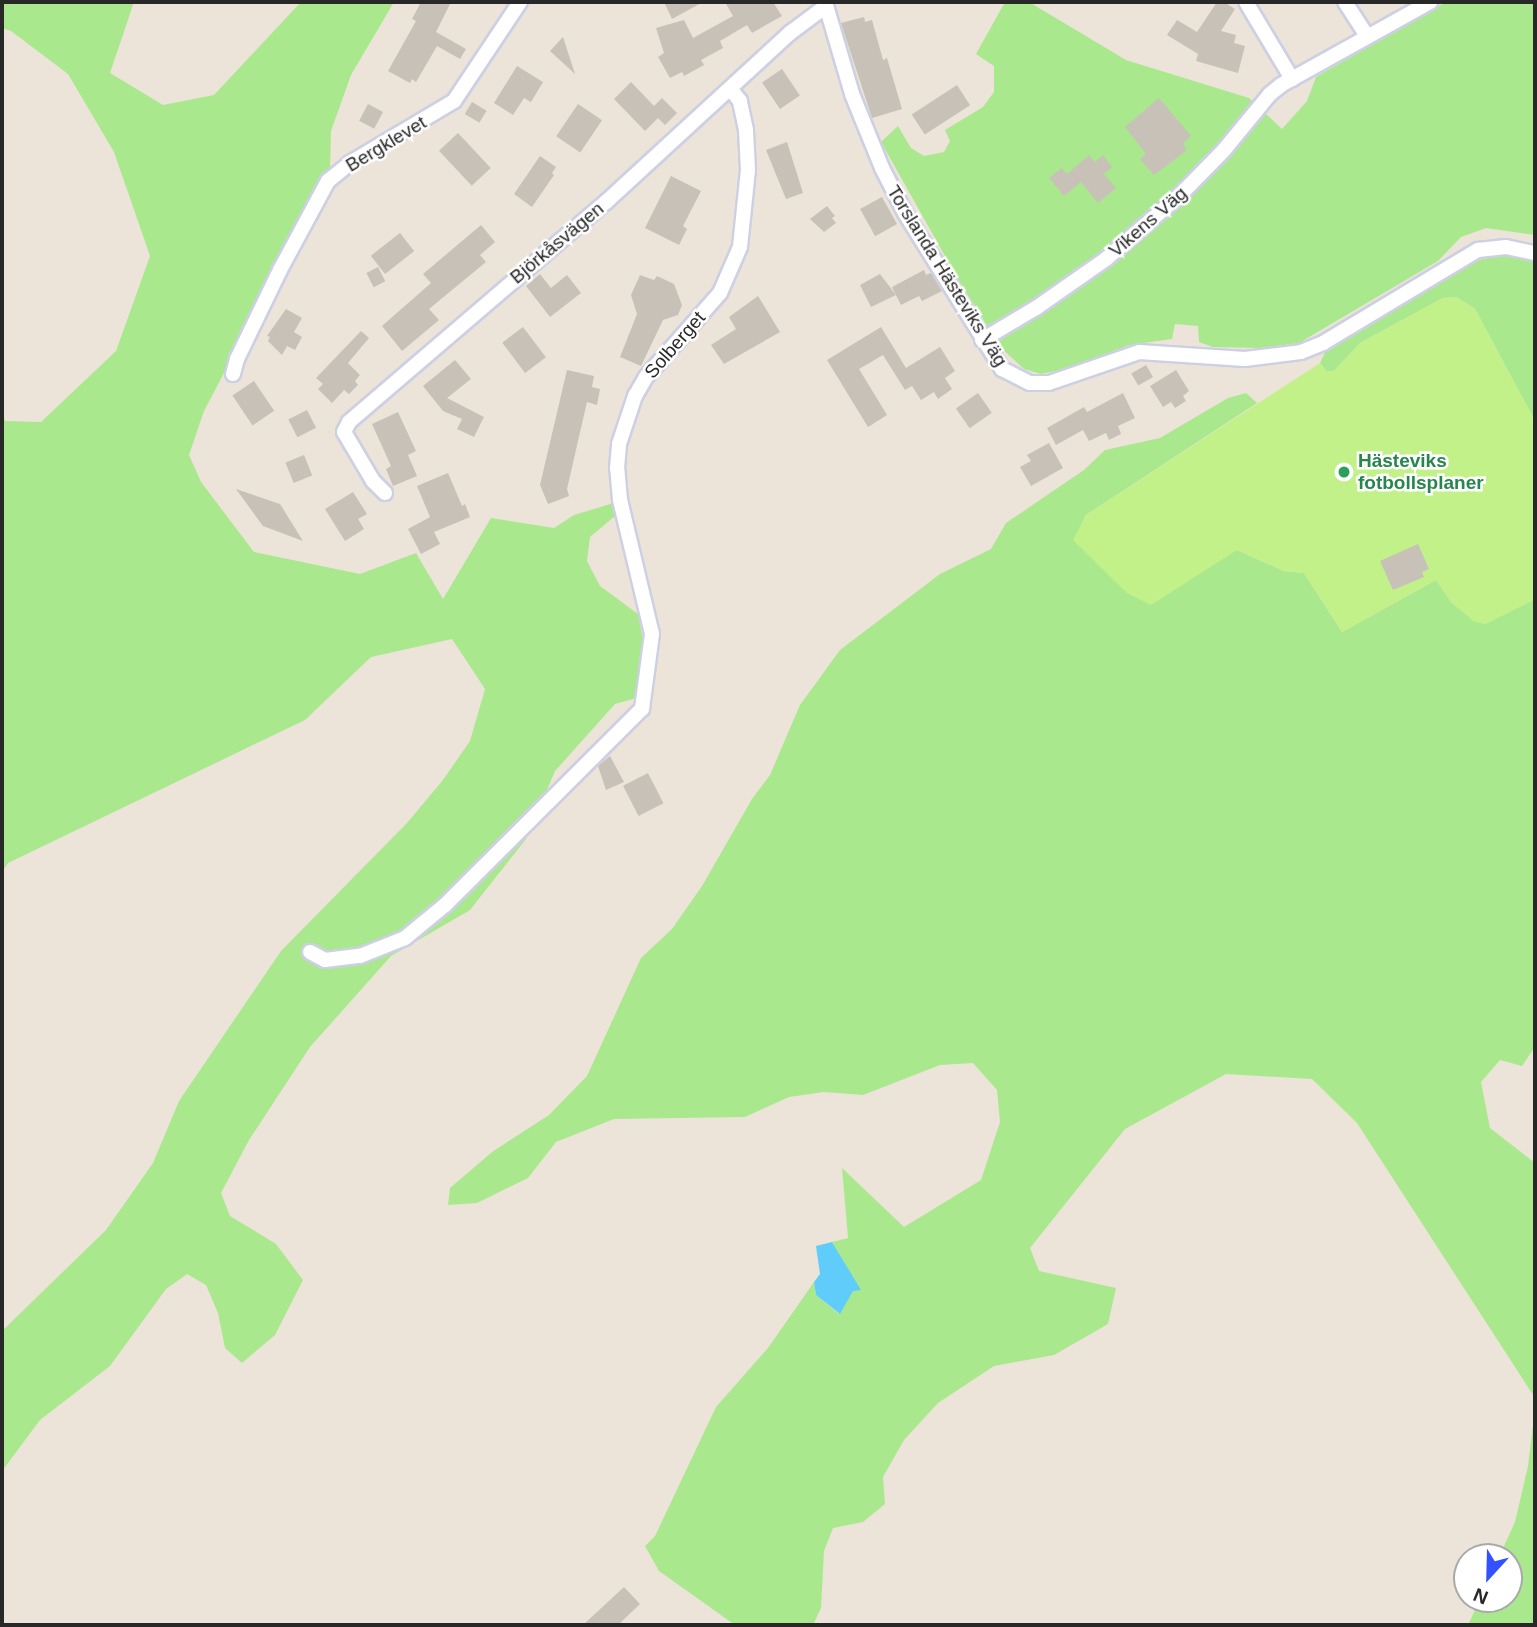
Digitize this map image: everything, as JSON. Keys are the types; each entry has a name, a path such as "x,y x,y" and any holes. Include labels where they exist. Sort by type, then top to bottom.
{"street":[{"name":"Bergklevet","path":"233,374 237,359 280,270 328,181 350,163 454,101 520,2"},
{"path":"1246,2 1292,79"},
{"path":"1345,2 1367,36"},
{"name":"Vikens Väg","path":"982,340 1036,309 1106,259 1181,195 1224,150 1270,94 1430,2"},
{"name":"Björkåsvägen","path":"385,493 373,481 344,432 349,422 826,4"},
{"name":"Torslanda Hästeviks Väg","path":"826,4 852,94 882,168 982,340 1002,369 1030,383 1049,383 1139,352 1245,359 1301,352 1344,331 1478,250 1506,247 1535,253"},
{"name":"Solberget","path":"310,951 325,960 360,956 405,938 445,905 642,709 652,634 621,500 617,468 619,444 635,396 646,377 720,293 740,247 748,170 746,130 740,101 731,90"}],"green space":[{"path":"2,2 134,2 110,73 163,105 214,95 301,2 394,2 351,75 331,131 330,172 204,411 189,455 201,482 254,552 360,574 416,553 443,599 491,518 554,528 574,515 617,502 615,516 590,537 587,561 600,586 638,614 643,640 640,697 615,704 555,771 526,839 470,910 391,956 310,1047 249,1140 221,1193 230,1216 276,1244 303,1280 275,1335 242,1363 225,1348 218,1313 206,1285 187,1274 166,1289 110,1366 40,1420 2,1471 2,1331 106,1230 153,1163 179,1101 281,951 407,823 443,780 470,741 485,689 452,639 371,657 305,720 8,863 2,872 2,408 5,421 41,422 116,351 150,256 114,152 68,74 11,31 2,28"},
{"path":"1005,2 1029,2 1126,60 1249,98 1282,129 1307,101 1316,77 1446,2 1535,2 1535,235 1486,228 1461,237 1438,261 1299,343 1260,348 1213,347 1199,342 1198,326 1175,324 1172,339 1129,345 1070,368 1041,374 1024,369 1001,348 959,281 881,142 898,126 911,148 924,156 944,152 950,141 945,130 983,107 994,92 994,66 976,54"},
{"path":"1502,255 1535,262 1535,421 1475,309 1456,297 1443,298 1360,343 1334,371 1326,371 1320,363 1327,348 1474,261"},
{"name":"Hästeviks fotbollsplaner","path":"1456,297 1475,309 1535,421 1535,599 1485,624 1473,621 1452,603 1436,580 1342,632 1304,573 1284,571 1237,550 1151,605 1127,593 1073,540 1086,515 1320,363 1326,371 1334,371 1360,343 1443,298"},
{"path":"1246,393 1257,403 1086,515 1074,540 1087,553 1237,550 1284,571 1304,573 1342,632 1436,580 1452,603 1485,624 1535,599 1535,1047 1522,1066 1500,1060 1481,1082 1490,1128 1535,1163 1535,1398 1357,1123 1312,1079 1226,1074 1125,1129 1030,1248 1039,1271 1116,1288 1108,1324 1054,1355 994,1366 938,1403 904,1440 883,1477 885,1504 863,1522 833,1528 824,1551 821,1608 813,1625 735,1625 659,1571 645,1546 655,1536 716,1407 768,1348 814,1282 816,1295 839,1314 853,1290 860,1290 832,1242 848,1238 842,1168 904,1227 981,1180 1000,1122 997,1090 973,1063 940,1065 863,1095 824,1092 789,1097 745,1117 614,1119 556,1142 528,1178 477,1203 448,1205 450,1188 492,1152 549,1115 587,1076 641,958 672,929 702,886 752,799 770,775 800,705 840,650 940,574 991,549 1006,523 1084,470 1105,450 1160,438 1228,398"},
{"path":"1535,1408 1535,1625 1468,1625 1474,1613 1523,1613 1523,1543 1505,1543 1515,1522 1528,1466"}],"water":[{"path":"832,1242 861,1290 853,1291 840,1314 816,1295 814,1282 820,1274 816,1246"}],"building":[{"path":"421,2 451,2 436,32 466,49 460,59 437,46 416,82 412,79 410,83 388,71 416,21 412,19"},
{"path":"664,2 703,2 672,19"},
{"path":"725,2 773,2 782,16 752,33 747,25 720,41 723,48 701,60 704,65 684,76 682,72 670,78 658,57 664,53 656,28 684,20 693,38 733,16"},
{"path":"1217,2 1224,2 1235,9 1221,31 1236,35 1234,43 1245,46 1238,73 1196,61 1198,54 1167,35 1177,20 1197,32"},
{"path":"864,17 865,22 872,20 883,60 887,58 902,109 872,118 841,23"},
{"path":"563,37 575,74 550,51"},
{"path":"517,66 543,82 531,102 524,98 513,115 494,103"},
{"path":"782,69 800,96 780,109 762,82"},
{"path":"631,82 654,106 662,98 677,113 665,125 658,118 645,131 614,99"},
{"path":"957,85 970,105 925,135 912,114"},
{"path":"1159,98 1191,136 1183,143 1187,150 1154,175 1140,159 1146,154 1125,127"},
{"path":"472,102 487,111 479,123 465,114"},
{"path":"368,104 383,112 374,129 359,121"},
{"path":"578,104 602,120 580,153 556,136"},
{"path":"458,133 491,168 472,186 439,151"},
{"path":"787,142 803,193 786,199 766,150"},
{"path":"1089,155 1095,162 1103,155 1112,167 1104,174 1116,188 1098,203 1081,182 1064,196 1049,178 1062,168 1067,174"},
{"path":"540,156 556,167 552,173 554,175 532,207 514,194"},
{"path":"671,176 701,191 683,226 687,229 679,245 645,228"},
{"path":"882,197 897,224 875,236 860,209"},
{"path":"827,206 835,216 832,218 836,223 824,232 810,219"},
{"path":"481,225 495,242 480,255 486,262 429,309 439,320 402,351 382,326 431,283 423,274"},
{"path":"400,233 414,251 385,274 371,256"},
{"path":"378,267 385,281 374,287 366,273"},
{"path":"924,270 926,275 931,273 942,291 922,301 919,296 901,305 892,287"},
{"path":"540,274 551,288 567,275 581,293 550,317 526,286"},
{"path":"880,274 896,295 871,307 860,285"},
{"path":"640,275 654,280 657,276 674,284 682,305 678,315 663,320 641,366 620,357 637,314 631,295"},
{"path":"758,296 780,332 724,364 711,345 736,329 729,317"},
{"path":"286,309 302,318 294,332 302,337 295,350 287,346 282,355 268,341 270,337 267,336"},
{"path":"523,327 546,357 525,373 502,343"},
{"path":"881,327 906,368 940,347 955,371 945,378 952,389 938,399 934,392 921,400 912,386 905,390 883,355 859,369 887,415 868,427 827,360"},
{"path":"361,331 369,338 348,363 360,375 355,381 358,385 349,394 344,390 332,403 318,389 323,384 316,378"},
{"path":"455,360 471,379 447,398 484,417 474,437 457,429 462,419 443,411 423,386"},
{"path":"1146,365 1153,377 1138,386 1131,374"},
{"path":"567,370 594,376 592,387 600,389 597,405 587,402 567,489 569,496 548,504 540,485"},
{"path":"1176,370 1189,391 1183,396 1186,401 1175,408 1171,402 1163,407 1150,386"},
{"path":"254,381 274,411 253,425 232,396"},
{"path":"978,393 992,413 970,428 956,408"},
{"path":"1123,393 1135,418 1118,426 1121,434 1109,440 1106,433 1089,441 1083,430 1056,445 1047,428 1084,407 1087,412"},
{"path":"307,410 316,428 297,437 288,420"},
{"path":"398,412 416,451 408,455 417,476 393,486 386,469 391,466 372,424"},
{"path":"1049,443 1063,468 1031,486 1020,467 1031,461 1027,455"},
{"path":"304,455 312,475 294,483 285,462"},
{"path":"448,473 462,506 465,504 470,517 434,532 440,544 421,554 408,529 430,517 417,486"},
{"path":"236,489 280,504 303,541 263,526"},
{"path":"353,492 367,514 358,519 364,529 345,541 325,509"},
{"path":"1418,544 1429,569 1422,572 1424,577 1393,590 1380,561"},
{"path":"610,756 624,782 606,790 598,766"},
{"path":"648,773 663,803 638,816 623,786"},
{"path":"624,1587 640,1604 618,1625 583,1625"}],"place":[{"name":"Hästeviks fotbollsplaner","path":"1344,472"}]}
